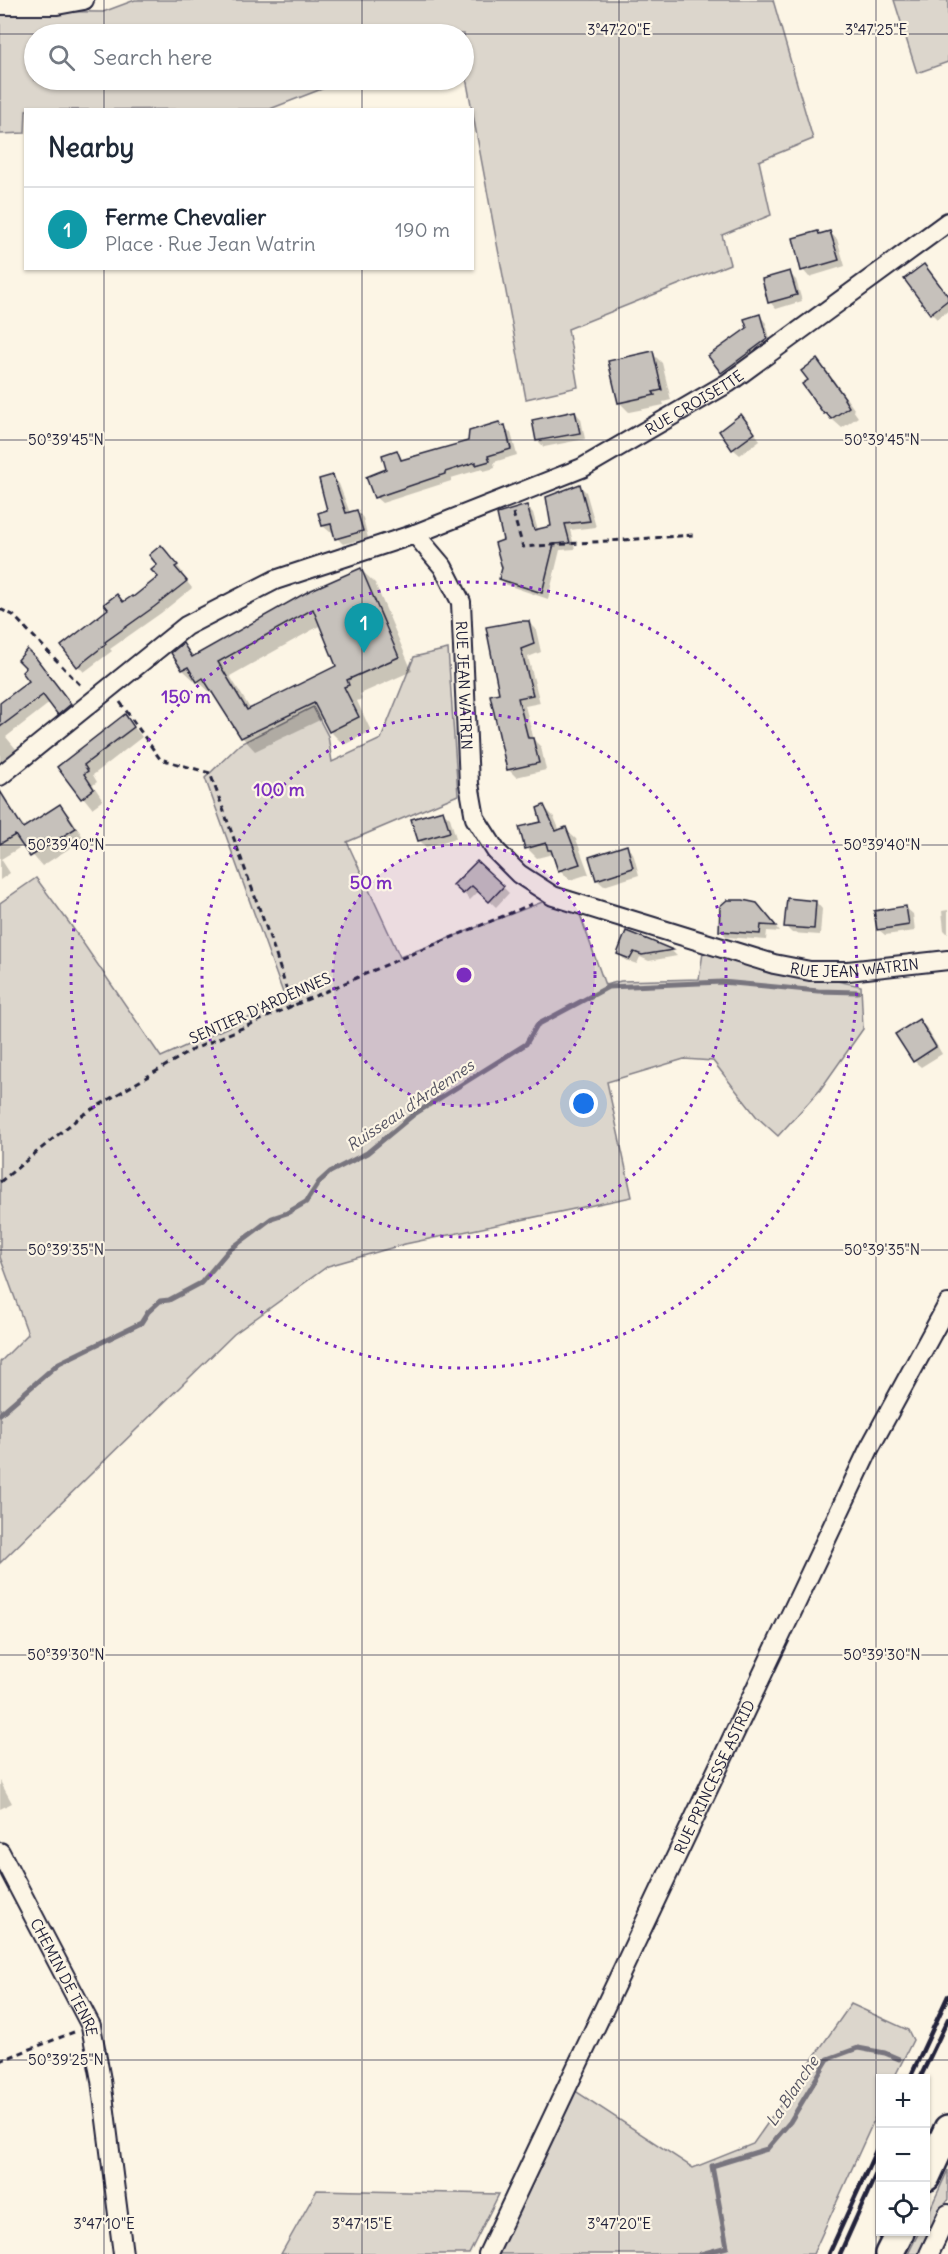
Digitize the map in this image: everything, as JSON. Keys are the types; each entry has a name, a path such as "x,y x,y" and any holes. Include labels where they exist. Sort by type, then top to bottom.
{"highway":[{"path":"930,2168 948,2129"},
{"path":"889,2254 898,2236"}],"street":[{"path":"0,5 57,5 84,0"},
{"name":"RUE CROISETTE","path":"415,534 582,468 728,383 948,222"},
{"path":"0,776 186,626 275,580 415,534"},
{"name":"RUE JEAN WATRIN","path":"415,534 442,567 460,602 469,784 475,818 496,851 519,874 553,896 774,964 810,971 848,971 948,960"},
{"name":"RUE PRINCESSE ASTRID","path":"488,2254 869,1449 948,1304"},
{"name":"CHEMIN DE TENRE","path":"0,1852 91,2026 102,2080 123,2254"},
{"path":"929,2254 948,2214"}],"path":[{"path":"507,498 523,547 693,535"},
{"path":"0,609 13,615 101,693 126,708 160,759 210,773 274,949 292,1007"},
{"name":"SENTIER D'ARDENNES","path":"0,1182 81,1116 192,1050 394,961 553,896"},
{"path":"0,2061 91,2026"}],"shaded area":[{"path":"135,0 773,0 813,139 759,161 771,215 722,235 730,264 568,329 578,387 526,399 474,121 474,108 472,108 468,90 474,90 474,24 24,24 24,90 319,90 273,108 24,108 24,133 0,134 0,11 103,12"},
{"path":"894,0 948,0 948,62 917,73"},
{"path":"448,649 458,795 347,842 400,957 545,901 579,912 605,985 621,981 699,979 703,953 861,986 863,1029 820,1090 778,1136 756,1116 713,1061 684,1059 607,1082 632,1197 405,1244 328,1266 234,1334 0,1563 0,1362 28,1334 0,1257 0,903 36,878 161,1057 286,1001 205,778 240,744 313,707 328,736 332,762 381,739 414,657"},
{"path":"851,2004 908,2030 913,2040 896,2074 876,2074 876,2116 813,2254 740,2254 737,2252 731,2254 495,2254 574,2090 693,2168 753,2144"},
{"path":"948,2170 948,2199 922,2254 908,2254 917,2236 930,2236 930,2209"},
{"path":"317,2190 499,2194 469,2254 281,2254"}],"building":[{"path":"818,231 819,234 830,231 839,260 801,271 793,238"},
{"path":"924,264 948,296 948,300 930,314 904,279"},
{"path":"790,271 797,295 768,303 762,279"},
{"path":"760,314 767,339 721,373 708,356 747,328 744,319"},
{"path":"653,351 662,390 653,392 655,395 618,403 608,361"},
{"path":"817,359 849,407 831,419 826,413 824,414 802,384 808,380 801,371"},
{"path":"575,411 580,433 536,441 532,420"},
{"path":"741,414 755,433 732,450 719,431"},
{"path":"499,422 501,426 505,425 511,449 488,456 490,461 476,465 476,462 374,498 366,477 386,469 382,455 397,450 401,460 468,441 469,431"},
{"path":"333,475 346,513 357,510 363,531 335,539 331,524 322,526 318,513 327,510 319,479"},
{"path":"580,484 590,521 565,524 570,543 554,544 542,593 499,579 502,568 495,543 503,540 497,514 527,505 534,530 551,526 546,497"},
{"path":"161,545 178,565 175,567 187,581 105,642 106,644 77,667 61,646 108,609 104,604 117,594 123,602 158,577 151,570 157,565 149,555"},
{"path":"361,568 399,657 347,680 349,685 344,687 359,717 329,732 314,703 241,738 203,678 197,682 188,667 182,670 171,653 183,643 192,657 309,591","holes":["313,609 336,666 247,710 218,662"]},
{"path":"529,621 534,644 521,649 533,695 518,698 528,738 533,738 539,763 507,770 490,695 499,693 486,627"},
{"path":"27,649 71,704 58,715 43,695 0,727 0,703 29,681 22,672 26,668 18,660"},
{"path":"125,714 134,727 84,765 88,771 84,774 94,789 81,799 57,767"},
{"path":"0,791 23,828 60,804 76,828 30,857 15,835 0,844"},
{"path":"544,805 556,831 566,827 580,864 558,871 551,850 548,850 546,843 525,849 519,827 541,822 537,808"},
{"path":"443,810 450,832 418,841 411,819"},
{"path":"627,845 633,868 596,880 589,857"},
{"path":"477,861 504,886 489,902 472,886 463,894 453,885"},
{"path":"787,898 816,901 814,929 784,927"},
{"path":"727,900 757,903 776,926 761,925 760,934 719,931 720,906"},
{"path":"906,906 909,925 877,930 874,911"},
{"path":"626,931 673,950 642,955 634,952 630,959 617,954"},
{"path":"919,1019 936,1047 913,1062 895,1034"}],"waterway":[{"name":"Ruisseau d'Ardennes","path":"0,1414 59,1363 141,1323 148,1312 160,1301 169,1300 201,1283 228,1251 272,1218 287,1213 306,1202 319,1182 330,1172 367,1153 413,1115 526,1044 537,1025 608,987 722,982 818,991 858,992"},
{"name":"La Blanche","path":"701,2254 727,2247 712,2166 767,2149 790,2122 828,2059 858,2048 885,2053 899,2059"}],"railway":[{"path":"912,2074 948,1996"},
{"path":"922,2074 948,2019"},
{"path":"829,2254 876,2151"},
{"path":"840,2254 876,2174"}],"place":[{"name":"Ferme Chevalier","path":"364,653"}]}
